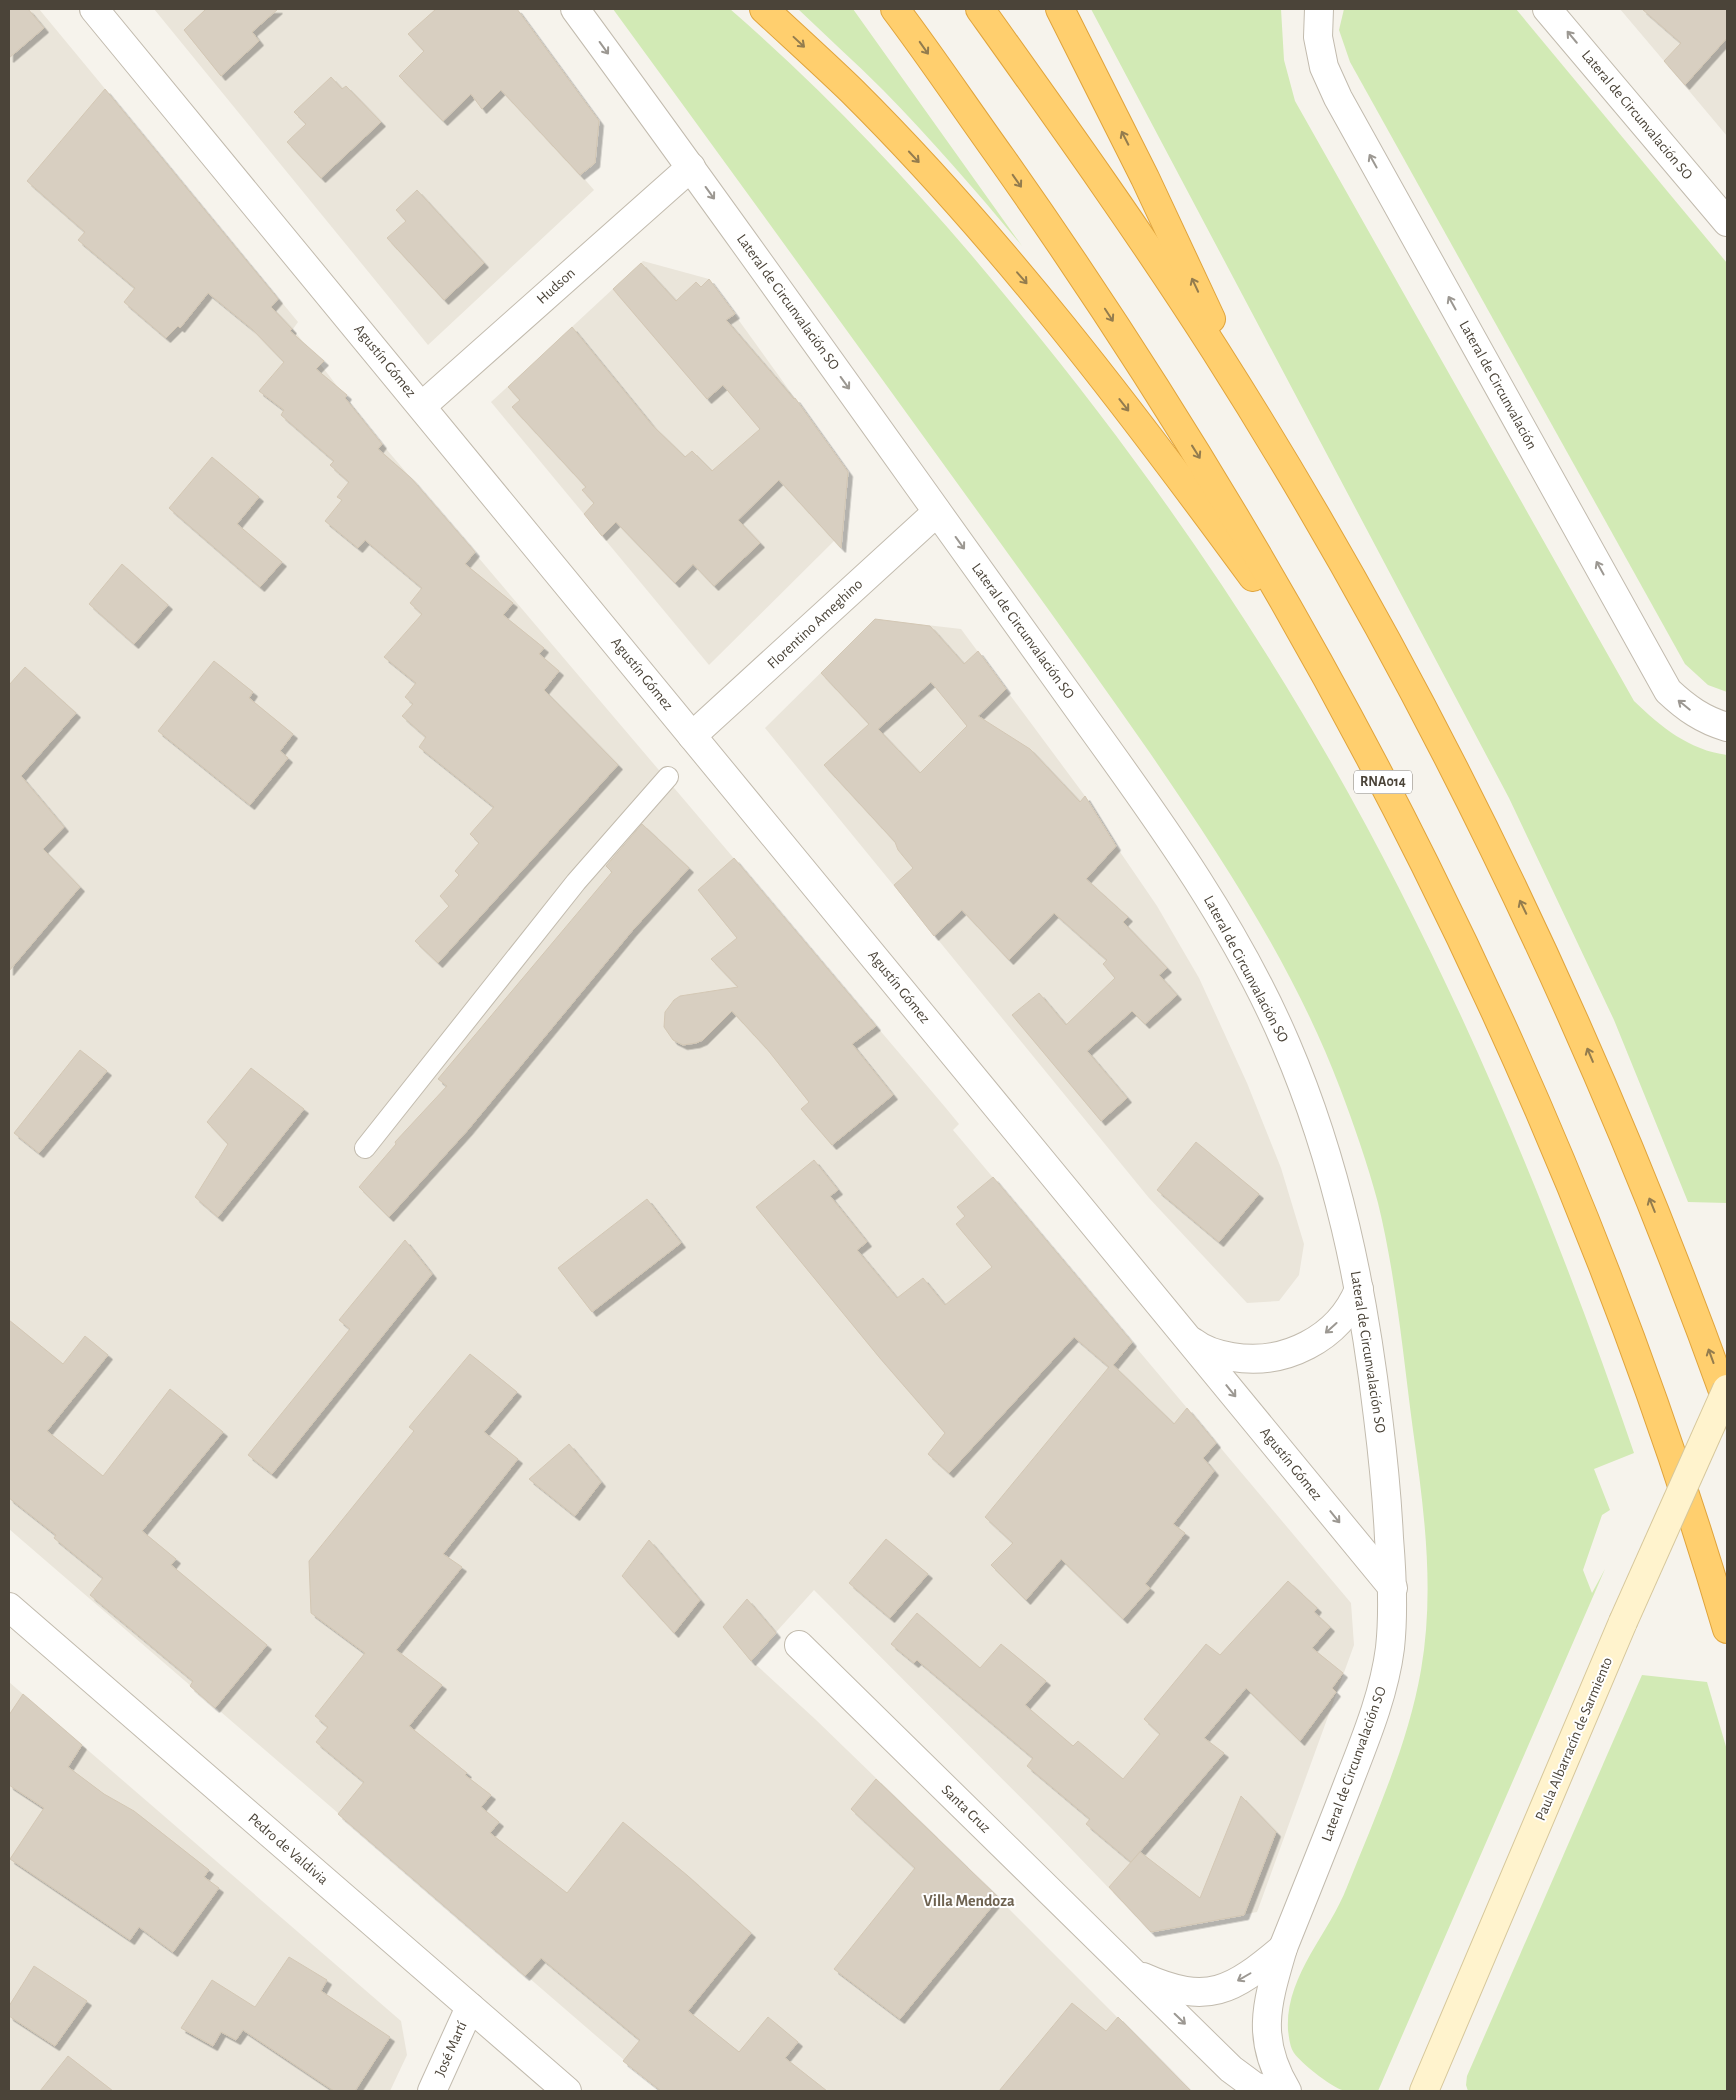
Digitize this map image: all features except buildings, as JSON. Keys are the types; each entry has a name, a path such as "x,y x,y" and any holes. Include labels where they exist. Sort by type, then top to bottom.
{"highway":[{"path":"764,9 852,92 896,137 1034,293 1148,436 1329,681"},
{"name":"RNA014","path":"895,9 1061,242 1135,354 1239,523 1329,681 1428,870 1505,1036 1558,1157 1659,1418 1727,1629"},
{"path":"980,9 1172,284 1261,424 1379,626 1447,755 1526,914 1632,1155 1678,1270 1727,1402"},
{"path":"1060,9 1145,178 1261,424"}],"main road":[{"name":"Paula Albarracín de Sarmiento","path":"1424,2091 1624,1622 1727,1389"}],"street":[{"name":"Agustín Gómez","path":"94,9 1393,1588"},
{"name":"Lateral de Circunvalación SO","path":"575,9 691,166 1161,825 1199,882 1234,941 1285,1041 1312,1110 1339,1199 1360,1289 1374,1382 1386,1485 1393,1588 1391,1643 1385,1680 1361,1750 1282,1948 1268,2008 1266,2040 1274,2068 1287,2091"},
{"name":"Lateral de Circunvalación","path":"1319,9 1318,37 1324,67 1338,98 1668,691 1693,713 1710,722 1727,727"},
{"name":"Lateral de Circunvalación SO","path":"1547,9 1727,222"},
{"name":"Hudson","path":"422,406 691,166"},
{"name":"Florentino Ameghino","path":"692,736 937,512"},
{"name":"Agustín Gómez","path":"1189,1340 1221,1355 1247,1360 1273,1357 1298,1350 1321,1338 1340,1320 1360,1289"},
{"name":"Pedro de Valdivia","path":"9,1607 567,2091"},
{"name":"Santa Cruz","path":"798,1645 1231,2069 1254,2086 1270,2091"},
{"name":"Santa Cruz","path":"1133,1973 1178,1990 1200,1993 1219,1990 1257,1970 1282,1948"},
{"name":"José Martí","path":"432,2091 470,2007"}],"lane":[{"path":"365,1148 576,882 668,777"}],"shaded area":[{"path":"9,9 39,9 298,322 293,329 382,444 945,1107 959,1124 953,1130 1351,1603 1354,1645 1257,1912 1151,1932 1053,1830 814,1590 751,1660 939,1839 1191,2091 660,2091 9,1529"},
{"path":"154,9 517,9 599,121 595,163 581,175 594,190 428,345"},
{"path":"1620,9 1727,9 1727,136 1664,61"},
{"path":"643,261 709,279 848,472 842,533 709,665 491,402"},
{"path":"875,619 961,629 1085,796 1157,906 1199,978 1247,1083 1281,1168 1304,1244 1299,1275 1279,1301 1247,1303 1149,1198 765,728"},
{"path":"9,1682 401,2021 407,2055 390,2091 9,2091"}],"green space":[{"path":"613,9 730,9 770,44 883,156 954,235 1065,369 1147,478 1187,534 1262,647 1298,705 1377,846 1461,1015 1499,1101 1536,1188 1603,1364 1634,1453 1594,1469 1610,1510 1602,1515 1583,1570 1592,1593 1605,1569 1378,2091 1346,2091 1323,2079 1294,2053 1288,2030 1289,2010 1293,1991 1347,1887 1379,1807 1408,1726 1421,1670 1427,1610 1428,1580 1424,1520 1394,1287 1378,1203 1345,1102 1322,1043 1279,957 1204,833 1051,613"},
{"path":"798,9 853,9 1022,246 954,166 901,109"},
{"path":"1091,9 1281,9 1284,60 1295,101 1634,701 1665,728 1688,743 1727,755 1727,1203 1688,1202 1614,1020 1509,798"},
{"path":"1344,9 1516,9 1727,263 1727,692 1708,685 1685,664 1350,62 1339,30"},
{"path":"1642,1675 1707,1682 1727,1750 1727,2091 1468,2091 1466,2085 1467,2076"}],"district":[{"name":"Villa Mendoza","path":"969,1901"}]}
